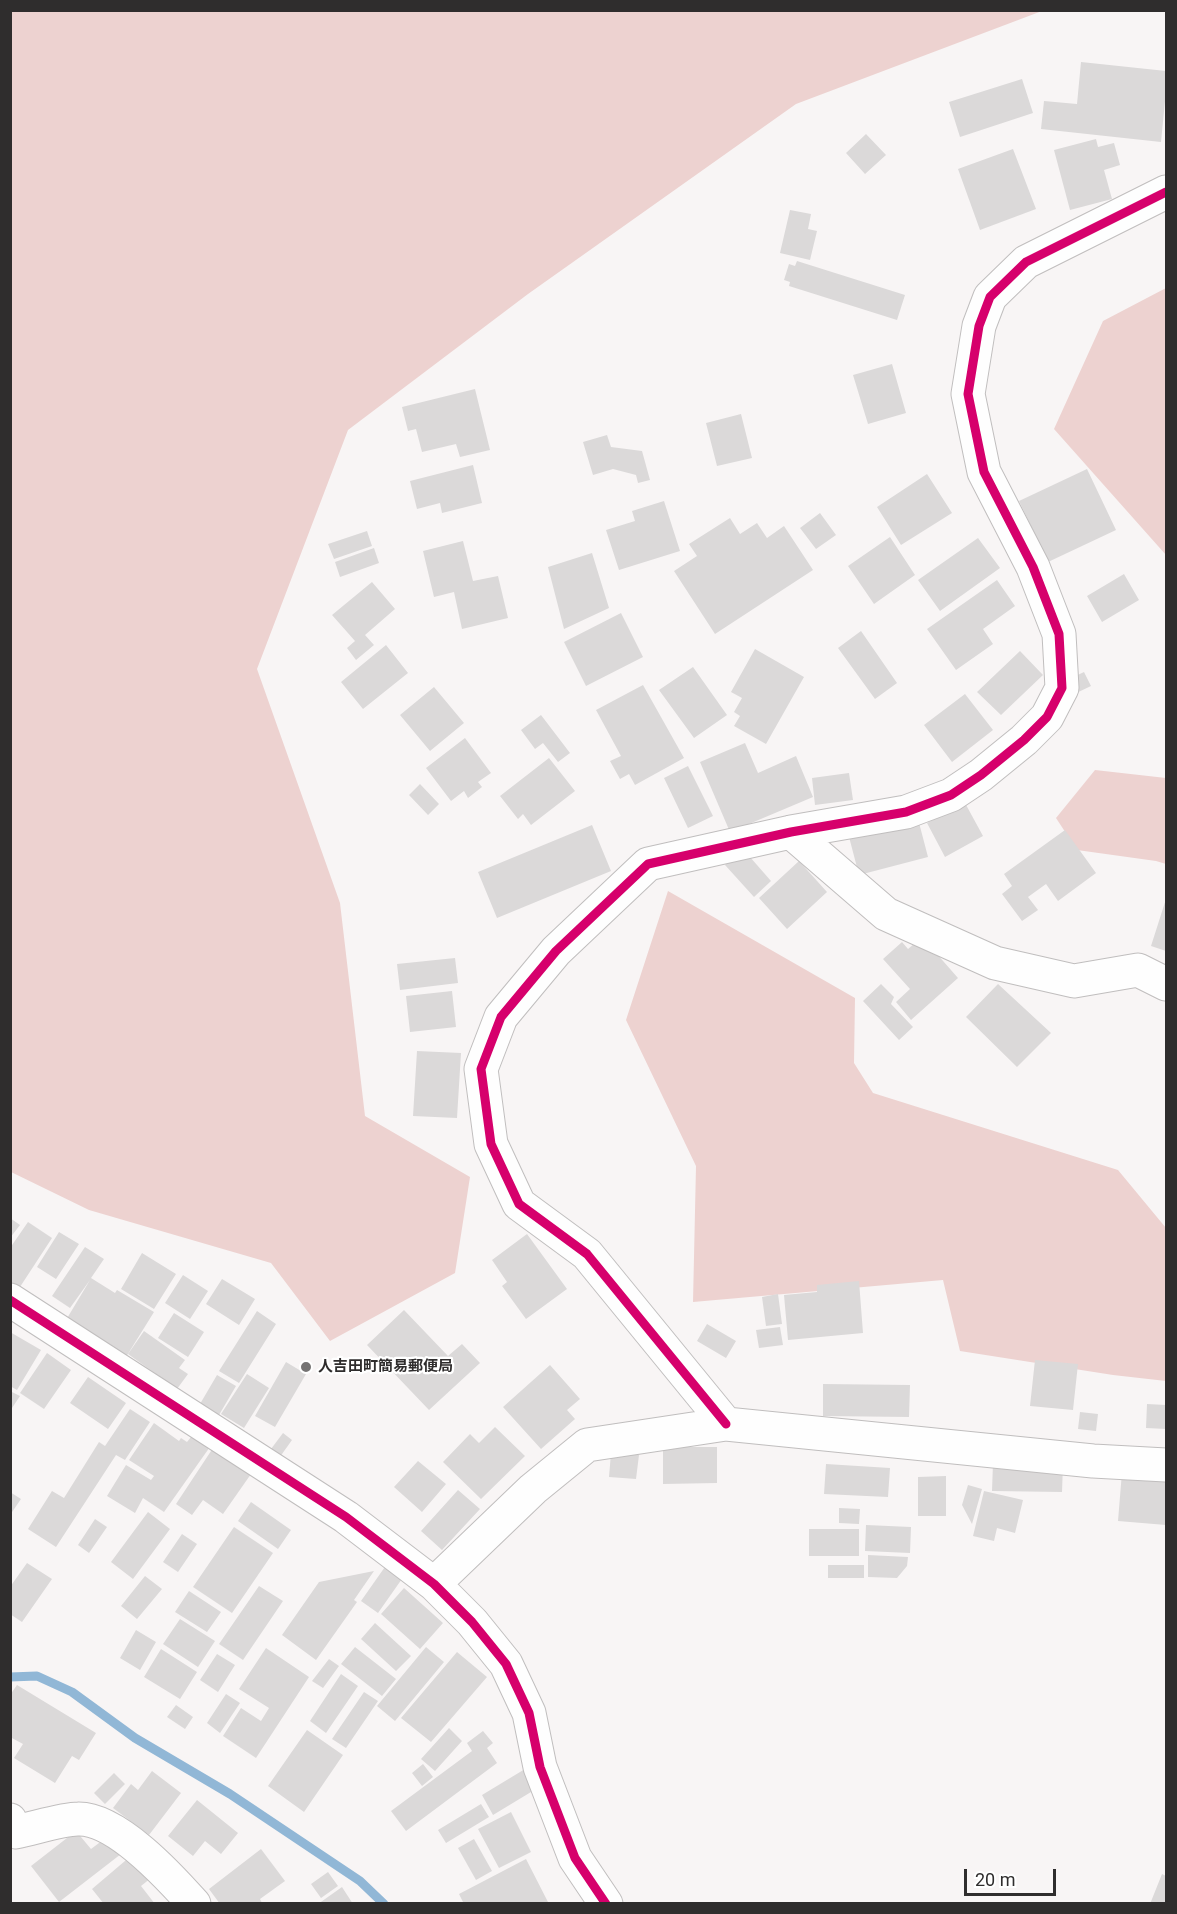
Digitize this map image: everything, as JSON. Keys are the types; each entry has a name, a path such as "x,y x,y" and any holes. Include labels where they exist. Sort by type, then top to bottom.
{"street":[{"path":"726,1425 587,1254 519,1204 491,1144 481,1069 501,1017 556,951 648,864 791,832 906,812 951,795 981,775 1024,740 1047,717 1062,688 1059,634 1033,567 984,472 968,394 979,326 990,297 1026,262 1167,192"},
{"path":"791,832 886,914 995,963 1074,981 1138,970 1167,984"},
{"path":"10,1300 346,1517 434,1584 472,1622 506,1664 529,1713 540,1767 575,1858 606,1904"},
{"path":"434,1584 533,1489 586,1445 726,1425 1093,1461 1167,1465"},
{"path":"10,1820 15,1832 79,1819 109,1827 162,1869 194,1904"}],"shaded area":[{"path":"10,11 1042,11 796,104 528,294 348,430 257,669 340,903 365,1116 470,1177 455,1273 330,1341 271,1263 89,1210 11,1172"},
{"path":"1166,288 1166,555 1054,429 1103,321"},
{"path":"1095,770 1166,778 1166,864 1077,850 1056,818"},
{"path":"668,891 855,998 854,1063 873,1093 1118,1170 1166,1228 1166,1381 960,1351 943,1280 693,1302 696,1166 626,1020"}],"building":[{"path":"1081,62 1166,71 1161,142 1041,129 1044,101 1077,104"},
{"path":"1022,79 1033,113 960,137 949,102"},
{"path":"866,134 886,155 865,174 846,153"},
{"path":"1096,139 1098,147 1114,143 1120,165 1104,170 1112,199 1070,210 1054,150"},
{"path":"1013,149 1036,209 980,230 958,169"},
{"path":"790,210 811,214 808,229 817,231 810,260 780,253"},
{"path":"797,261 905,295 897,320 789,286 790,282 784,280 789,264 795,266"},
{"path":"892,364 906,413 868,424 853,375"},
{"path":"475,389 490,450 460,457 456,444 422,452 416,429 408,431 402,407"},
{"path":"741,414 752,458 717,466 706,423"},
{"path":"607,435 611,447 642,451 650,480 638,483 636,475 613,469 593,475 583,442"},
{"path":"473,465 482,503 442,513 440,503 417,509 410,481"},
{"path":"1087,469 1116,530 1048,562 1019,501"},
{"path":"927,474 952,513 901,545 877,507"},
{"path":"664,501 680,551 619,570 606,530 635,521 632,511"},
{"path":"820,513 836,535 816,549 800,528"},
{"path":"730,518 740,534 757,523 767,538 784,526 813,570 715,634 674,571 697,556 689,544"},
{"path":"367,531 372,546 334,559 328,544"},
{"path":"890,537 915,575 874,604 848,566"},
{"path":"978,538 1000,568 940,611 918,580"},
{"path":"463,541 473,581 498,576 508,618 462,629 454,592 434,597 423,551"},
{"path":"374,548 379,563 340,577 335,562"},
{"path":"592,553 609,608 564,629 548,567"},
{"path":"1124,574 1139,600 1102,622 1087,596"},
{"path":"997,580 1015,606 983,629 993,644 956,670 927,629"},
{"path":"372,582 395,609 365,635 374,645 356,660 347,648 355,641 332,615"},
{"path":"621,613 643,657 586,686 564,642"},
{"path":"861,631 897,683 875,699 838,648"},
{"path":"386,645 408,673 363,709 341,682"},
{"path":"755,649 804,677 766,744 734,726 740,716 734,712 742,698 731,692"},
{"path":"1020,651 1043,675 1001,715 977,692"},
{"path":"693,667 727,715 694,738 659,690"},
{"path":"1084,672 1091,686 1070,696 1063,682"},
{"path":"643,685 684,758 635,785 629,774 620,779 610,761 621,756 596,710"},
{"path":"434,687 464,723 430,751 400,715"},
{"path":"965,694 993,730 952,762 924,725"},
{"path":"541,715 570,753 558,762 543,743 535,749 521,730"},
{"path":"465,738 491,773 478,782 482,787 468,798 464,791 451,801 426,768"},
{"path":"745,743 758,773 796,756 813,797 730,832 700,762"},
{"path":"549,758 575,791 531,825 523,814 518,819 500,796"},
{"path":"688,766 713,816 688,828 664,778"},
{"path":"849,773 853,800 815,805 812,778"},
{"path":"420,784 439,804 428,815 409,795"},
{"path":"965,803 983,836 945,857 927,823"},
{"path":"917,815 928,857 859,875 848,833"},
{"path":"592,825 611,871 497,918 478,872"},
{"path":"1065,830 1096,873 1058,901 1046,884 1028,897 1038,910 1022,921 1002,894 1012,886 1004,874"},
{"path":"743,849 771,881 754,897 725,865"},
{"path":"799,861 827,892 787,929 759,898"},
{"path":"1166,899 1166,951 1151,946"},
{"path":"922,937 958,978 911,1020 896,1002 910,989 883,959 902,942 908,949"},
{"path":"455,958 458,983 400,990 397,964"},
{"path":"881,984 894,997 891,1004 913,1027 899,1040 863,1001"},
{"path":"998,984 1051,1033 1017,1067 966,1017"},
{"path":"452,991 456,1027 410,1032 406,996"},
{"path":"417,1051 461,1053 457,1118 413,1116"},
{"path":"10,1218 20,1225 10,1238"},
{"path":"28,1222 52,1238 18,1290 10,1286 10,1248"},
{"path":"59,1232 79,1244 56,1279 37,1267"},
{"path":"527,1234 567,1289 526,1319 502,1286 507,1282 492,1260"},
{"path":"85,1247 104,1259 91,1278 115,1293 117,1290 154,1312 126,1357 66,1320 90,1280 70,1308 52,1296"},
{"path":"142,1253 176,1274 154,1309 121,1289"},
{"path":"183,1275 208,1291 190,1319 165,1303"},
{"path":"222,1279 255,1299 239,1325 206,1304"},
{"path":"859,1281 863,1333 788,1340 784,1295 817,1292 817,1285"},
{"path":"778,1294 782,1324 766,1326 762,1297"},
{"path":"404,1310 448,1356 462,1344 480,1363 429,1410 367,1345"},
{"path":"257,1311 276,1324 239,1383 219,1371"},
{"path":"174,1313 204,1332 188,1357 158,1338"},
{"path":"707,1324 736,1341 726,1358 697,1341"},
{"path":"780,1327 783,1345 759,1348 756,1330"},
{"path":"144,1331 185,1360 179,1368 188,1374 177,1389 128,1354"},
{"path":"10,1332 41,1350 17,1390 10,1386"},
{"path":"47,1353 71,1370 44,1409 20,1393"},
{"path":"1035,1360 1078,1364 1073,1410 1030,1406"},
{"path":"286,1362 306,1374 275,1427 255,1416"},
{"path":"550,1365 580,1399 567,1410 575,1419 541,1449 503,1407"},
{"path":"247,1374 269,1388 244,1428 221,1414"},
{"path":"217,1375 236,1386 219,1415 200,1404"},
{"path":"88,1377 126,1403 108,1429 70,1403"},
{"path":"823,1384 910,1385 909,1417 823,1416"},
{"path":"10,1391 20,1396 10,1411"},
{"path":"1147,1404 1166,1405 1166,1429 1146,1428"},
{"path":"130,1409 150,1422 125,1460 116,1455 56,1547 28,1529 52,1491 64,1498 99,1442 105,1446"},
{"path":"1080,1412 1098,1414 1096,1431 1078,1429"},
{"path":"154,1423 179,1441 181,1438 187,1442 195,1432 212,1444 164,1512 143,1498 135,1513 107,1496 126,1465 151,1480 154,1476 129,1460"},
{"path":"495,1427 525,1456 481,1499 443,1462 470,1434 479,1443"},
{"path":"283,1433 292,1440 277,1461 268,1453"},
{"path":"663,1447 717,1447 717,1483 663,1484"},
{"path":"213,1448 251,1474 223,1514 203,1500 192,1515 176,1504"},
{"path":"611,1453 639,1455 636,1479 609,1477"},
{"path":"418,1461 446,1484 422,1512 394,1487"},
{"path":"993,1463 1063,1464 1062,1492 992,1491"},
{"path":"826,1464 890,1468 888,1497 824,1494"},
{"path":"1122,1472 1166,1475 1166,1525 1118,1521"},
{"path":"946,1476 946,1516 918,1516 918,1477"},
{"path":"968,1485 982,1489 972,1524 962,1505"},
{"path":"458,1490 480,1509 442,1550 421,1531"},
{"path":"984,1491 1023,1500 1015,1533 997,1528 994,1541 973,1536"},
{"path":"10,1492 21,1499 10,1515"},
{"path":"251,1502 291,1530 278,1549 238,1521"},
{"path":"839,1508 860,1509 859,1524 839,1523"},
{"path":"148,1512 170,1529 133,1579 111,1562"},
{"path":"95,1519 107,1527 89,1553 78,1545"},
{"path":"866,1525 911,1527 910,1553 865,1551"},
{"path":"234,1527 273,1553 232,1613 193,1587"},
{"path":"809,1529 859,1529 859,1556 809,1556"},
{"path":"182,1534 197,1544 178,1572 163,1562"},
{"path":"868,1555 908,1557 907,1566 897,1578 868,1577"},
{"path":"27,1563 52,1579 22,1622 10,1614 10,1587"},
{"path":"387,1564 404,1576 378,1613 361,1601"},
{"path":"828,1565 864,1565 864,1578 828,1578"},
{"path":"374,1571 354,1600 357,1602 316,1660 282,1635 319,1582"},
{"path":"145,1576 162,1589 137,1619 121,1606"},
{"path":"259,1586 283,1601 243,1660 219,1644"},
{"path":"404,1588 443,1623 420,1649 381,1614"},
{"path":"189,1591 221,1612 207,1632 175,1612"},
{"path":"180,1619 215,1641 198,1667 163,1644"},
{"path":"375,1623 411,1656 396,1671 361,1639"},
{"path":"136,1630 156,1642 140,1670 120,1658"},
{"path":"355,1647 396,1679 382,1696 341,1664"},
{"path":"426,1647 444,1662 395,1721 377,1706"},
{"path":"266,1648 309,1677 256,1758 223,1736 241,1708 261,1721 269,1708 239,1689"},
{"path":"161,1649 197,1672 180,1699 144,1677"},
{"path":"457,1652 487,1677 431,1742 401,1718"},
{"path":"217,1654 235,1665 218,1692 200,1680"},
{"path":"329,1659 339,1666 323,1688 312,1681"},
{"path":"341,1674 358,1686 326,1733 310,1721"},
{"path":"17,1685 96,1733 79,1760 72,1756 55,1783 14,1758 23,1744 10,1737 12,1719 10,1718 10,1695"},
{"path":"364,1692 378,1701 346,1748 332,1739"},
{"path":"226,1694 240,1703 220,1733 207,1723"},
{"path":"176,1705 193,1717 185,1729 167,1717"},
{"path":"449,1728 462,1741 435,1771 421,1759"},
{"path":"307,1730 343,1755 304,1812 268,1786"},
{"path":"483,1731 493,1743 487,1748 497,1763 406,1831 391,1811 472,1751 467,1743"},
{"path":"423,1764 433,1777 422,1786 412,1773"},
{"path":"525,1769 536,1789 493,1815 482,1795"},
{"path":"152,1771 181,1793 149,1835 113,1808 131,1784 138,1790"},
{"path":"114,1773 125,1784 105,1804 94,1793"},
{"path":"197,1800 238,1833 221,1854 205,1841 193,1856 168,1836"},
{"path":"481,1804 489,1817 446,1843 438,1830"},
{"path":"511,1812 531,1852 499,1868 478,1829"},
{"path":"76,1831 91,1849 107,1837 121,1854 59,1902 31,1866"},
{"path":"474,1839 492,1871 476,1880 458,1848"},
{"path":"261,1849 285,1881 260,1899 261,1904 220,1904 209,1889"},
{"path":"132,1855 151,1878 141,1886 155,1904 104,1904 92,1889"},
{"path":"526,1859 549,1904 464,1904 459,1894"},
{"path":"328,1872 338,1886 321,1898 311,1884"},
{"path":"1162,1874 1166,1876 1166,1904 1150,1904"},
{"path":"342,1887 353,1904 318,1904"}],"waterway":[{"path":"10,1677 37,1676 72,1692 135,1738 230,1794 360,1881 384,1904"}],"cycle path":[{"path":"726,1424 587,1254 519,1204 491,1144 481,1069 501,1017 556,951 648,864 791,832 906,812 951,795 981,775 1024,740 1047,717 1062,688 1059,634 1033,567 984,472 968,394 979,326 990,297 1026,262 1166,192"},
{"path":"10,1300 346,1517 434,1584 472,1622 506,1664 529,1713 540,1767 575,1858 606,1904"}],"place":[{"name":"人吉田町簡易郵便局","path":"306,1367"}]}
